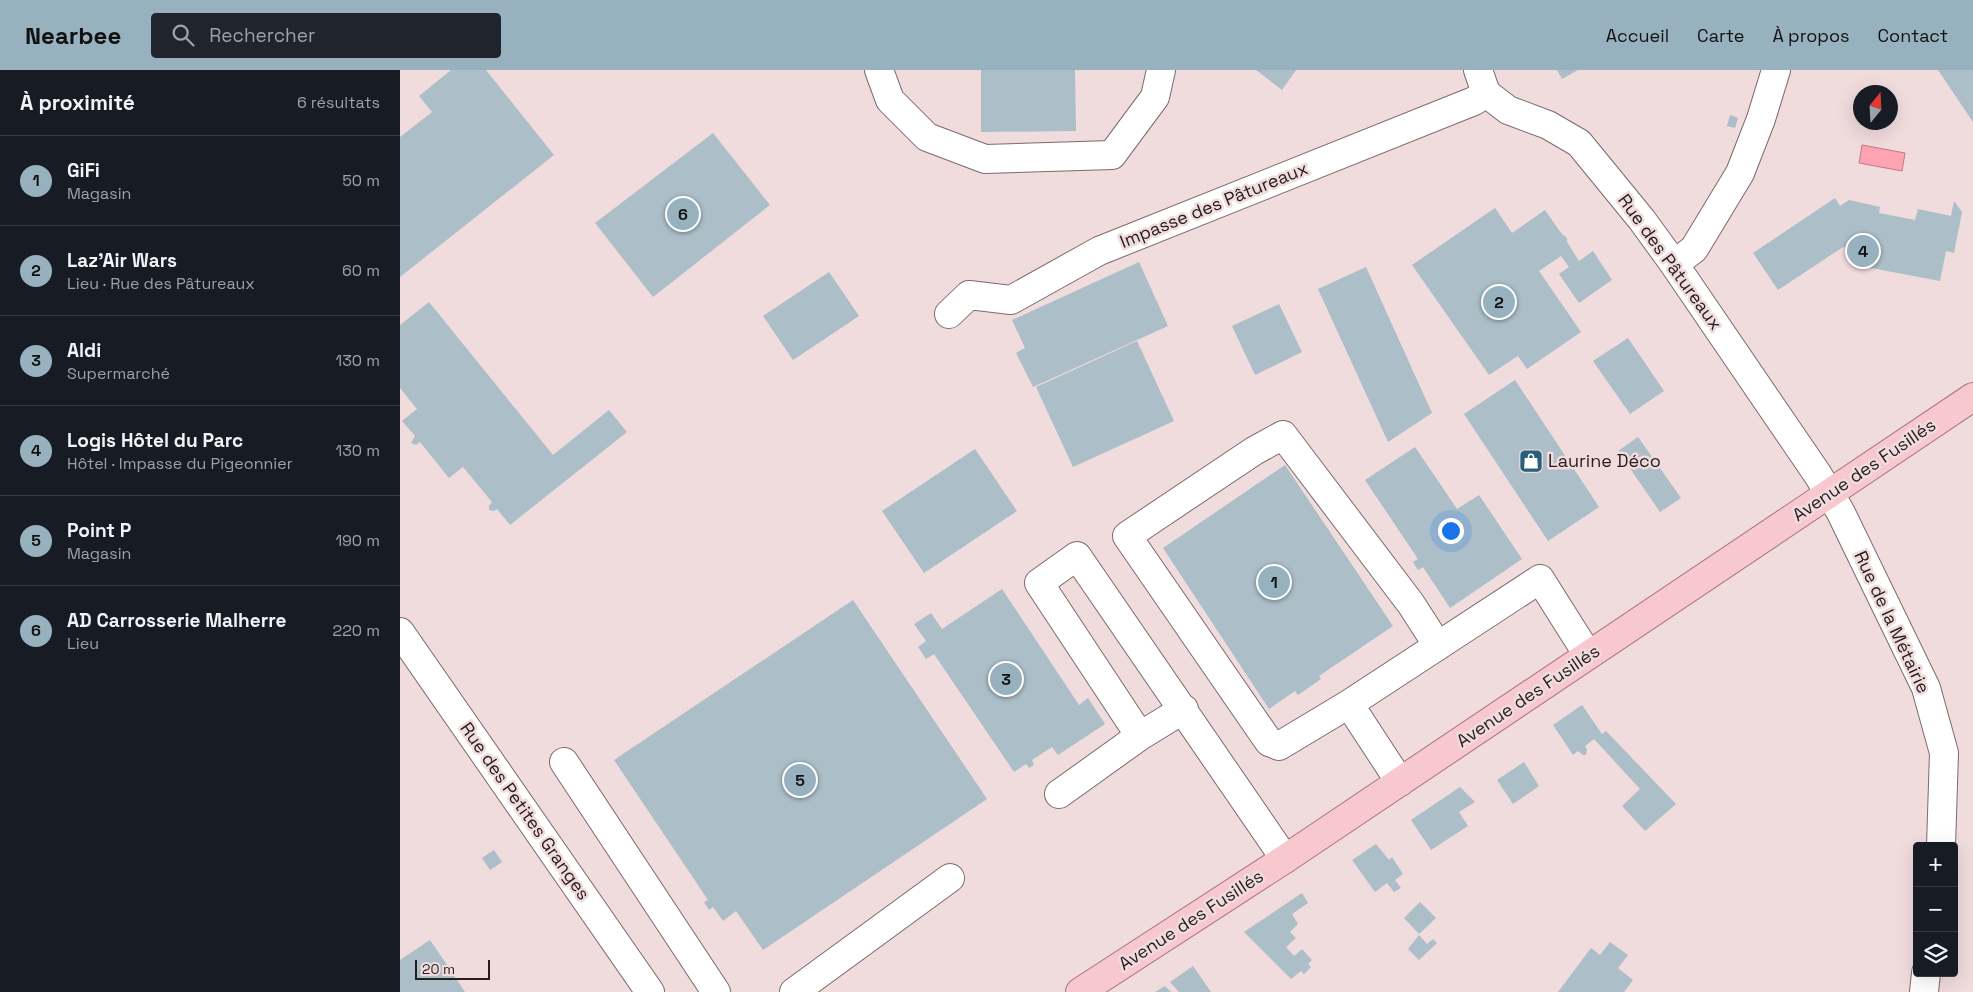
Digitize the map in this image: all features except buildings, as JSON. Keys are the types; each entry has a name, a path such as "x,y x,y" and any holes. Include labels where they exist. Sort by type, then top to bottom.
{"main road":[{"name":"Avenue des Fusillés","path":"1080,992 1285,860 1973,397"}],"street":[{"path":"879,70 890,100 927,137 986,159 1112,155 1155,97 1161,70"},
{"path":"1674,264 1694,249 1740,173 1761,119 1776,70"},
{"name":"Rue des Pâtureaux","path":"1482,81 1508,110 1548,125 1580,143 1642,220 1674,264 1828,493"},
{"name":"Impasse des Pâtureaux","path":"949,314 969,296 1012,300 1099,252 1465,104 1482,81"},
{"path":"1438,646 1411,604 1283,435 1254,451 1127,536 1269,742 1279,746 1349,704 1438,646 1540,579 1588,655"},
{"name":"Rue de la Métairie","path":"1828,493 1840,511 1926,688 1944,753 1941,842"},
{"path":"1140,736 1039,582 1077,556 1184,709 1285,860"},
{"name":"Rue des Petites Granges","path":"400,632 650,992"},
{"path":"1349,704 1400,782"},
{"path":"1059,794 1140,736 1184,709"},
{"path":"564,762 716,992"},
{"path":"794,992 950,878"},
{"path":"1924,992 1926,977"}],"shaded area":[{"path":"1862,145 1905,153 1902,171 1859,163"}],"place":[{"name":"AD Carrosserie Malherre","path":"683,214"},
{"name":"Logis Hôtel du Parc","path":"1863,251"},
{"name":"Laz'Air Wars","path":"1499,302"},
{"name":"Laurine Déco","path":"1531,461"},
{"name":"GiFi","path":"1274,582"},
{"name":"Aldi","path":"1006,679"},
{"name":"Point P","path":"800,780"}]}
